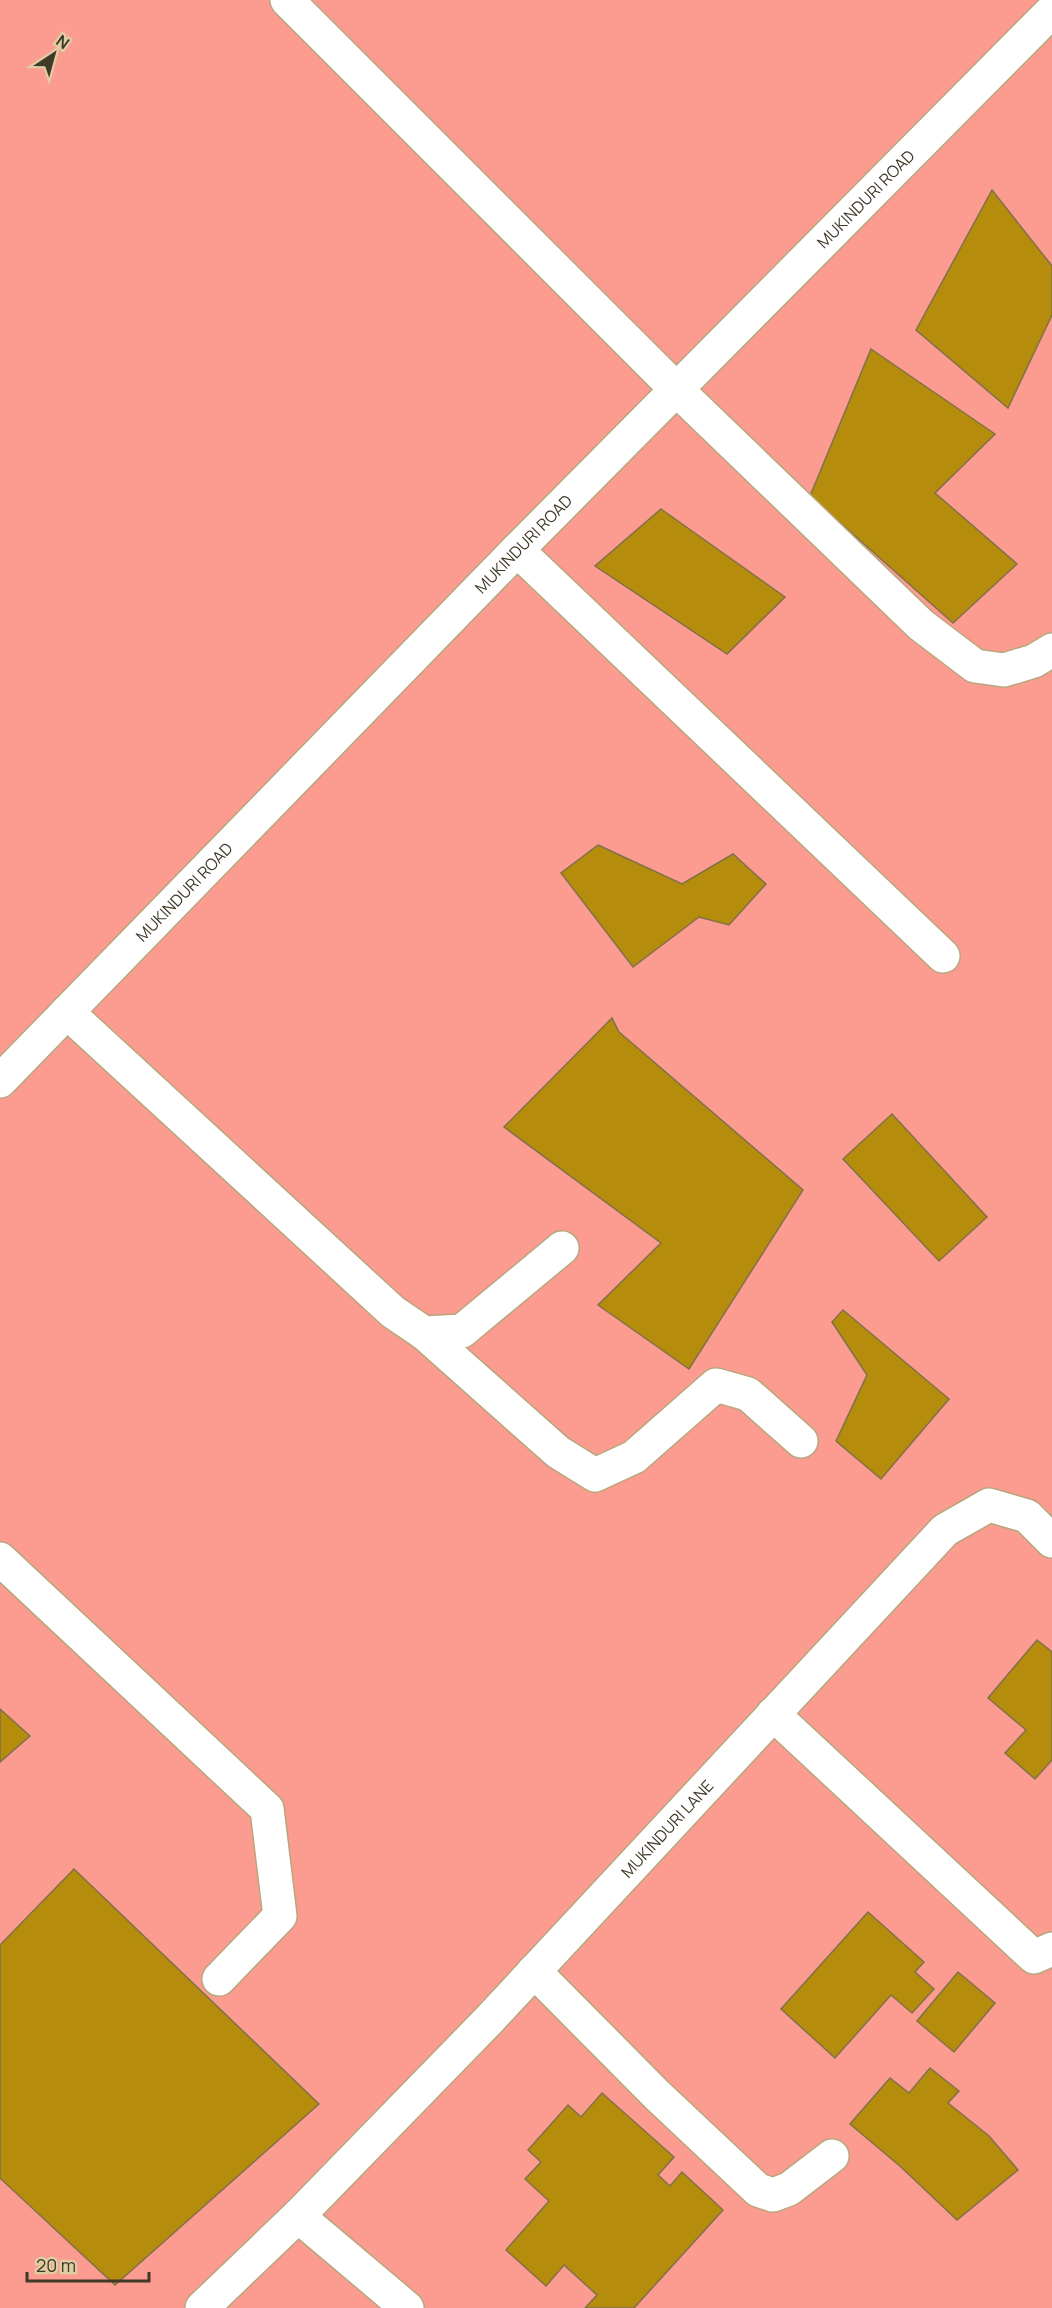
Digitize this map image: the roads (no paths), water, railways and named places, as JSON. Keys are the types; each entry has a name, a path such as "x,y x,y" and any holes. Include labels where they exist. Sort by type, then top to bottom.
{"street":[{"path":"287,0 676,389 921,625 975,666 1004,670 1034,661 1052,650"},
{"name":"MUKINDURI ROAD","path":"6,1063 67,1012 517,550 1052,11"},
{"path":"517,550 943,956"},
{"path":"67,1012 393,1312 424,1333 558,1452 595,1475 634,1457 716,1385 748,1394 801,1442"},
{"path":"424,1333 462,1331 562,1248"},
{"name":"MUKINDURI LANE","path":"202,2308 298,2216 534,1971 945,1530 989,1505 1027,1516 1052,1541"},
{"path":"0,1559 267,1809 280,1916 219,1979"},
{"path":"773,1714 1034,1957 1052,1949"},
{"path":"534,1971 657,2095 758,2190 773,2196 789,2189 832,2156"},
{"path":"298,2216 407,2308"}]}
